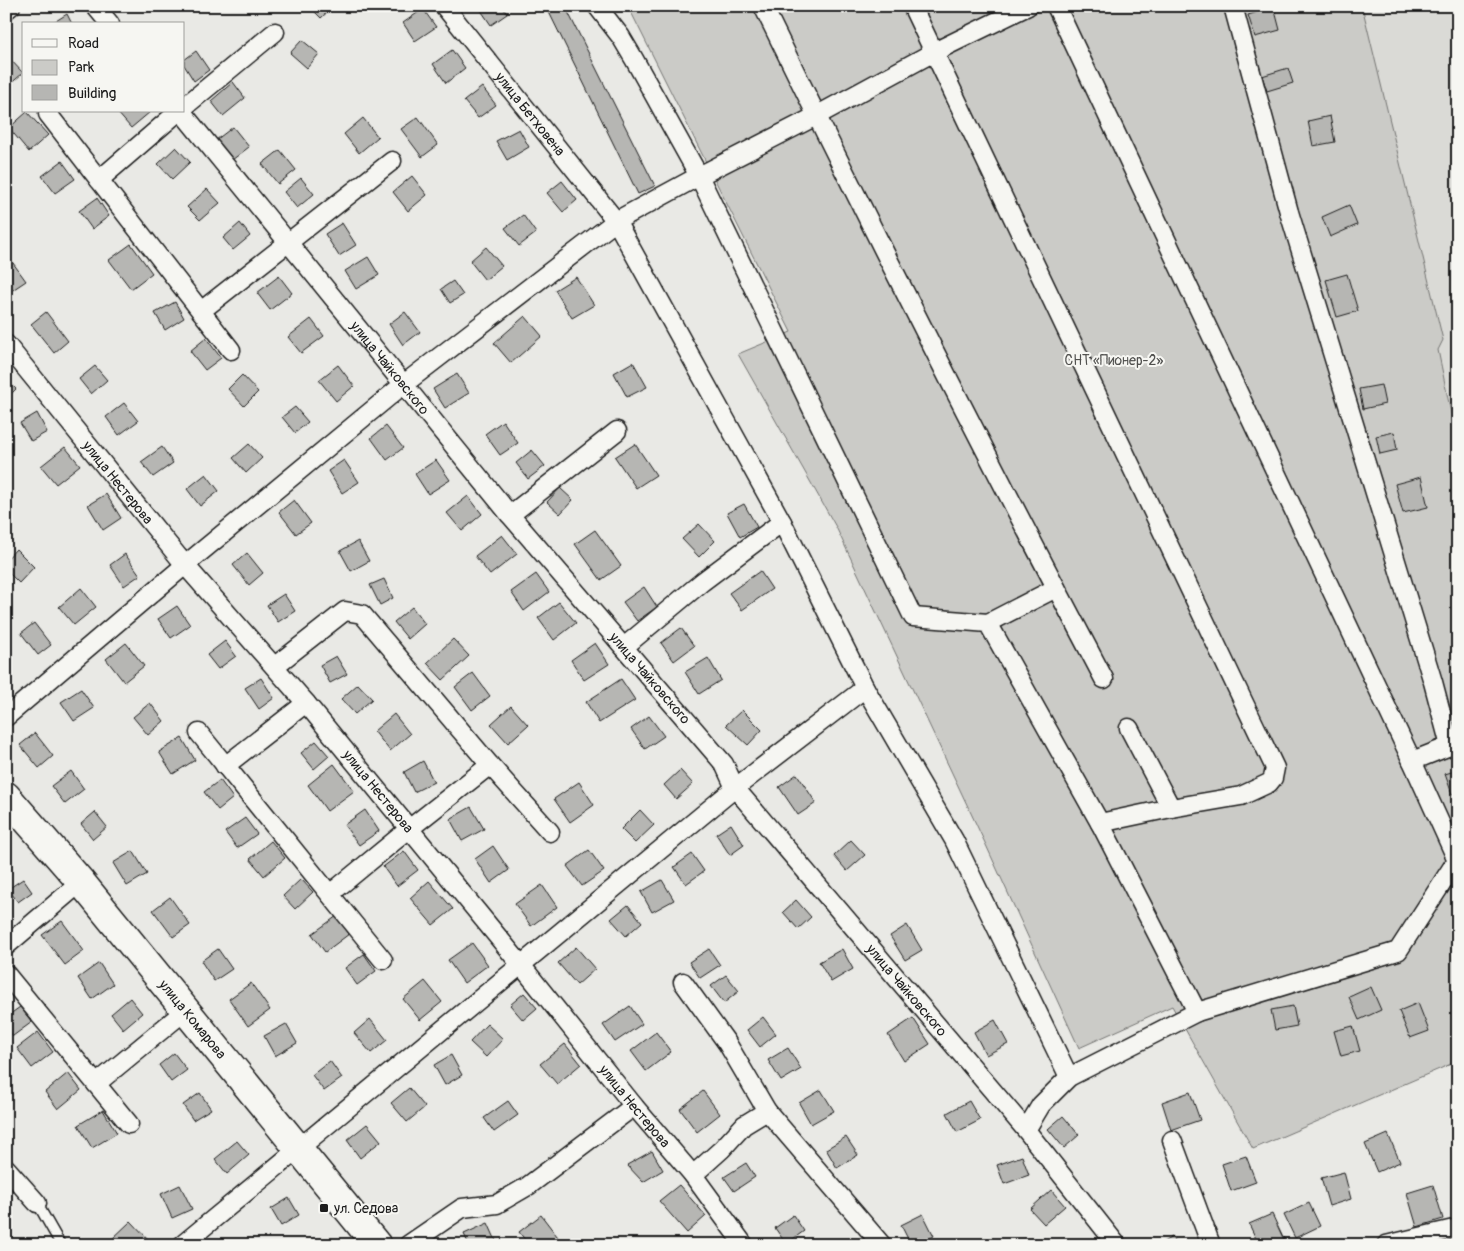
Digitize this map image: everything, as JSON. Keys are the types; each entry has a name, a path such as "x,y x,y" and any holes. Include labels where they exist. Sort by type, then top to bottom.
{"main road":[{"name":"улица Комарова","path":"6,796 81,882 377,1245"}],"street":[{"path":"6,10 11,6"},
{"path":"95,6 108,22"},
{"name":"улица Бетховена","path":"444,6 616,221 782,522 865,688 954,840 1069,1076"},
{"path":"597,6 621,37 699,176 913,617 988,624 1056,588"},
{"path":"763,6 816,116 997,476 1104,679"},
{"path":"912,6 1275,768 1273,778 1269,783 1242,796 1100,823"},
{"path":"6,718 185,564 404,384 616,221 934,52 1028,6"},
{"path":"1026,1130 1040,1105 1069,1076 1197,1012 1398,951 1457,860 1056,6"},
{"path":"1233,6 1289,212 1433,682 1450,746 1412,761"},
{"path":"185,106 275,32"},
{"path":"99,180 179,112"},
{"name":"улица Чайковского","path":"181,112 510,515 724,764 736,788 1026,1130 1117,1245"},
{"path":"48,114 230,350"},
{"path":"200,311 392,161"},
{"name":"улица Нестерова","path":"6,344 185,564 306,703 634,1106 693,1175 744,1245"},
{"path":"510,515 617,431"},
{"path":"624,648 702,582 782,522"},
{"path":"274,666 345,611 362,614 490,765 550,832"},
{"path":"988,624 1100,823 1197,1012"},
{"path":"182,1245 298,1147 736,788 865,688"},
{"path":"225,766 306,703"},
{"path":"1129,728 1171,808"},
{"path":"199,734 383,960"},
{"path":"330,894 490,765"},
{"path":"6,946 81,882"},
{"path":"6,974 129,1124"},
{"path":"683,982 727,1043 767,1111 882,1245"},
{"path":"96,1084 186,1010"},
{"path":"408,1245 462,1208 497,1204 528,1186 634,1106"},
{"path":"693,1175 722,1150 744,1125 767,1111"},
{"path":"1172,1140 1211,1245"},
{"path":"6,1168 37,1203"},
{"path":"1386,1245 1458,1228"}],"lane":[{"path":"37,1203 61,1245"}],"shaded area":[{"path":"1362,6 1458,6 1458,422 1452,418"}],"green space":[{"name":"СНТ «Пионер-2»","path":"628,6 1362,6 1443,340 1438,350 1452,418 1458,422 1458,1061 1253,1149 1172,1006 1079,1048 986,845 836,527 738,354 791,332"}],"building":[{"path":"309,6 334,6 321,18"},
{"path":"478,6 502,6 507,14 491,25"},
{"path":"546,6 565,6 655,186 638,194"},
{"path":"1274,7 1280,30 1255,37 1248,15"},
{"path":"423,9 436,27 415,41 403,23"},
{"path":"67,14 71,22 54,22"},
{"path":"302,40 319,54 307,68 290,53"},
{"path":"452,50 465,68 446,83 433,64"},
{"path":"196,51 209,70 194,81 185,67 185,59"},
{"path":"9,58 22,72 8,86 6,84 6,60"},
{"path":"1288,68 1293,83 1267,91 1262,76"},
{"path":"233,82 245,98 223,116 211,101"},
{"path":"482,87 496,105 478,118 464,101"},
{"path":"27,112 48,135 29,152 9,128"},
{"path":"117,112 150,112 131,128"},
{"path":"1330,116 1335,142 1313,146 1308,121"},
{"path":"418,117 438,145 422,157 401,129"},
{"path":"363,118 378,137 359,153 344,134"},
{"path":"233,127 249,147 232,160 216,140"},
{"path":"519,129 529,147 507,160 496,141"},
{"path":"176,147 190,162 172,179 158,164"},
{"path":"280,150 296,170 278,184 262,164"},
{"path":"62,161 75,179 55,193 42,176"},
{"path":"412,176 427,195 408,211 393,192"},
{"path":"301,178 314,194 297,208 284,192"},
{"path":"562,181 577,200 563,212 547,193"},
{"path":"207,189 220,203 200,220 187,207"},
{"path":"97,198 109,216 92,229 79,211"},
{"path":"1349,205 1357,225 1330,237 1322,217"},
{"path":"523,215 536,233 519,246 505,228"},
{"path":"240,223 250,236 233,250 223,238"},
{"path":"342,223 356,245 339,256 325,234"},
{"path":"131,244 152,273 131,289 109,260"},
{"path":"486,247 502,266 485,280 470,261"},
{"path":"368,257 379,275 356,289 345,271"},
{"path":"13,263 26,281 8,293 6,291 6,268"},
{"path":"1347,274 1358,311 1337,317 1326,280"},
{"path":"279,276 292,293 270,310 257,293"},
{"path":"576,277 594,305 572,318 555,290"},
{"path":"453,281 463,295 450,303 441,289"},
{"path":"175,302 184,318 165,330 155,313"},
{"path":"46,312 68,341 54,353 31,324"},
{"path":"405,312 420,332 403,345 389,324"},
{"path":"525,316 542,336 511,363 494,343"},
{"path":"311,319 324,336 301,353 288,337"},
{"path":"206,338 221,358 205,370 190,351"},
{"path":"633,362 647,387 627,397 614,373"},
{"path":"338,365 354,386 336,401 319,380"},
{"path":"95,366 107,380 91,394 79,379"},
{"path":"457,374 469,393 445,408 433,389"},
{"path":"242,375 258,392 244,406 228,389"},
{"path":"6,379 16,389 6,399"},
{"path":"1381,385 1385,404 1363,409 1359,389"},
{"path":"124,403 138,421 119,435 106,417"},
{"path":"295,407 308,422 295,433 282,417"},
{"path":"37,413 47,432 31,441 20,423"},
{"path":"503,421 518,443 500,455 485,434"},
{"path":"386,426 403,448 387,460 371,438"},
{"path":"1394,432 1397,450 1380,454 1376,436"},
{"path":"249,444 262,458 246,473 233,458"},
{"path":"635,444 656,475 636,488 615,457"},
{"path":"65,447 80,465 56,484 41,466"},
{"path":"162,447 173,463 153,477 141,462"},
{"path":"532,450 545,466 528,479 516,463"},
{"path":"344,460 359,482 342,493 328,471"},
{"path":"436,460 450,480 428,494 415,474"},
{"path":"206,474 219,491 200,506 187,489"},
{"path":"1421,477 1428,507 1403,513 1395,484"},
{"path":"560,488 573,500 560,514 547,502"},
{"path":"106,494 121,518 103,530 88,505"},
{"path":"468,496 482,514 462,531 447,513"},
{"path":"294,500 311,523 296,534 279,512"},
{"path":"744,504 757,527 740,537 727,513"},
{"path":"699,524 715,541 699,557 682,539"},
{"path":"595,530 621,566 601,580 575,544"},
{"path":"502,535 517,554 490,575 475,556"},
{"path":"358,541 369,561 351,571 340,551"},
{"path":"16,549 34,567 19,583 6,570 6,560"},
{"path":"247,553 263,573 249,585 233,565"},
{"path":"125,554 140,575 124,586 110,565"},
{"path":"760,571 772,589 742,610 729,593"},
{"path":"536,574 549,592 524,611 511,592"},
{"path":"384,579 393,598 380,605 370,585"},
{"path":"644,587 657,607 637,621 623,602"},
{"path":"81,588 96,607 74,625 59,607"},
{"path":"284,594 295,611 278,622 267,605"},
{"path":"559,602 576,623 554,640 538,618"},
{"path":"177,606 190,625 171,638 158,619"},
{"path":"412,607 425,624 408,639 394,622"},
{"path":"34,623 51,645 38,655 21,633"},
{"path":"681,628 694,646 674,661 661,643"},
{"path":"453,639 469,656 443,680 427,663"},
{"path":"225,641 236,656 218,669 207,655"},
{"path":"126,643 144,666 124,682 106,659"},
{"path":"595,643 609,664 584,680 571,660"},
{"path":"336,656 347,674 330,683 320,665"},
{"path":"708,658 721,680 699,694 685,672"},
{"path":"473,673 490,696 472,710 455,687"},
{"path":"261,678 274,698 259,709 245,688"},
{"path":"621,679 635,700 599,723 586,702"},
{"path":"358,684 372,699 355,714 341,699"},
{"path":"81,689 94,708 74,721 61,702"},
{"path":"150,703 164,721 148,735 133,717"},
{"path":"511,706 528,725 508,743 491,724"},
{"path":"742,710 762,730 748,745 726,725"},
{"path":"394,714 410,734 390,751 374,731"},
{"path":"649,716 664,736 645,749 631,729"},
{"path":"35,733 53,756 39,768 20,745"},
{"path":"182,738 195,760 173,774 159,752"},
{"path":"316,741 329,756 314,769 301,753"},
{"path":"423,761 434,782 414,792 404,772"},
{"path":"334,764 354,791 327,811 308,785"},
{"path":"680,770 693,784 676,799 664,785"},
{"path":"1458,770 1458,792 1452,794 1445,774"},
{"path":"71,771 84,789 65,804 51,786"},
{"path":"797,774 816,803 798,815 779,787"},
{"path":"220,780 233,798 218,810 204,792"},
{"path":"579,782 594,805 570,822 554,799"},
{"path":"471,807 484,829 462,841 450,819"},
{"path":"365,810 379,831 359,845 344,825"},
{"path":"640,810 654,825 635,843 621,829"},
{"path":"95,812 107,827 93,839 81,824"},
{"path":"245,818 257,834 237,848 225,832"},
{"path":"731,824 744,845 730,855 716,834"},
{"path":"851,840 865,855 847,871 834,856"},
{"path":"271,841 285,858 264,876 250,859"},
{"path":"493,846 509,870 491,883 475,859"},
{"path":"589,850 604,871 582,886 567,866"},
{"path":"133,851 147,874 127,886 113,863"},
{"path":"404,851 418,870 397,886 383,867"},
{"path":"692,854 704,871 686,884 674,867"},
{"path":"23,879 32,892 18,902 8,889"},
{"path":"301,879 313,892 295,909 283,896"},
{"path":"662,880 674,900 652,912 641,892"},
{"path":"429,881 453,909 433,925 410,898"},
{"path":"542,885 557,907 531,926 515,904"},
{"path":"170,897 190,925 173,937 153,910"},
{"path":"796,900 811,917 798,929 783,912"},
{"path":"628,905 642,922 626,936 611,919"},
{"path":"337,916 349,934 325,952 312,934"},
{"path":"62,921 84,951 65,965 42,935"},
{"path":"907,925 922,950 905,960 890,936"},
{"path":"472,943 488,965 464,983 448,960"},
{"path":"576,947 595,969 577,985 558,963"},
{"path":"218,949 232,969 214,981 201,961"},
{"path":"709,949 720,965 700,978 689,962"},
{"path":"842,949 853,969 831,982 819,962"},
{"path":"364,954 376,971 357,985 345,968"},
{"path":"99,963 113,984 92,999 78,978"},
{"path":"726,975 739,991 724,1003 711,986"},
{"path":"425,981 442,1002 420,1020 403,999"},
{"path":"251,983 270,1010 248,1026 229,999"},
{"path":"1371,987 1381,1010 1359,1020 1349,997"},
{"path":"524,993 537,1008 523,1020 510,1005"},
{"path":"130,998 142,1013 123,1029 111,1014"},
{"path":"1418,1003 1429,1031 1410,1038 1399,1011"},
{"path":"630,1006 642,1024 615,1042 603,1025"},
{"path":"1293,1006 1297,1026 1275,1030 1271,1010"},
{"path":"20,1007 32,1022 13,1036 6,1027 6,1017"},
{"path":"763,1017 776,1034 760,1047 747,1030"},
{"path":"913,1018 930,1044 904,1061 888,1035"},
{"path":"370,1019 387,1040 371,1053 354,1033"},
{"path":"995,1020 1008,1044 986,1055 974,1032"},
{"path":"286,1024 297,1043 275,1056 264,1036"},
{"path":"487,1024 503,1039 486,1057 470,1042"},
{"path":"1353,1026 1360,1051 1341,1056 1334,1031"},
{"path":"38,1032 53,1052 32,1068 17,1048"},
{"path":"656,1032 671,1052 646,1071 631,1051"},
{"path":"565,1044 581,1064 557,1084 540,1064"},
{"path":"788,1048 801,1069 781,1081 768,1060"},
{"path":"174,1053 187,1070 171,1082 159,1065"},
{"path":"451,1055 462,1075 445,1085 434,1065"},
{"path":"330,1061 342,1078 324,1091 312,1075"},
{"path":"68,1073 81,1090 58,1109 45,1092"},
{"path":"409,1088 425,1107 407,1122 391,1103"},
{"path":"821,1090 834,1111 811,1124 799,1103"},
{"path":"703,1091 720,1114 697,1132 680,1109"},
{"path":"1190,1092 1200,1120 1171,1130 1162,1102"},
{"path":"200,1093 211,1109 193,1120 183,1105"},
{"path":"508,1101 518,1115 494,1132 484,1118"},
{"path":"969,1101 980,1120 957,1132 947,1113"},
{"path":"103,1110 117,1133 92,1148 78,1125"},
{"path":"1063,1116 1079,1135 1064,1148 1048,1129"},
{"path":"367,1124 381,1141 360,1158 347,1140"},
{"path":"1388,1134 1400,1162 1377,1172 1365,1144"},
{"path":"846,1137 858,1155 837,1168 826,1149"},
{"path":"237,1141 249,1155 227,1174 215,1159"},
{"path":"652,1151 663,1170 643,1182 627,1165"},
{"path":"1022,1156 1029,1175 1004,1184 997,1165"},
{"path":"1246,1156 1256,1182 1231,1191 1222,1164"},
{"path":"746,1163 755,1177 734,1191 724,1177"},
{"path":"1344,1172 1351,1199 1329,1206 1321,1178"},
{"path":"180,1185 192,1209 172,1218 161,1194"},
{"path":"679,1185 706,1216 687,1233 659,1201"},
{"path":"1433,1185 1443,1219 1417,1227 1407,1193"},
{"path":"1051,1190 1065,1206 1044,1224 1030,1209"},
{"path":"289,1198 299,1215 281,1226 271,1209"},
{"path":"1309,1203 1320,1226 1295,1238 1284,1215"},
{"path":"923,1214 934,1236 917,1245 911,1245 901,1225"},
{"path":"1272,1214 1284,1240 1273,1245 1259,1245 1249,1224"},
{"path":"541,1215 564,1245 529,1245 519,1232"},
{"path":"793,1215 804,1231 786,1244 775,1228"},
{"path":"131,1221 148,1239 142,1245 114,1245 110,1241"},
{"path":"488,1223 497,1243 492,1245 469,1245 464,1234"},
{"path":"1172,1237 1176,1245 1158,1245"}],"place":[{"name":"ул. Седова","path":"324,1208"}]}
